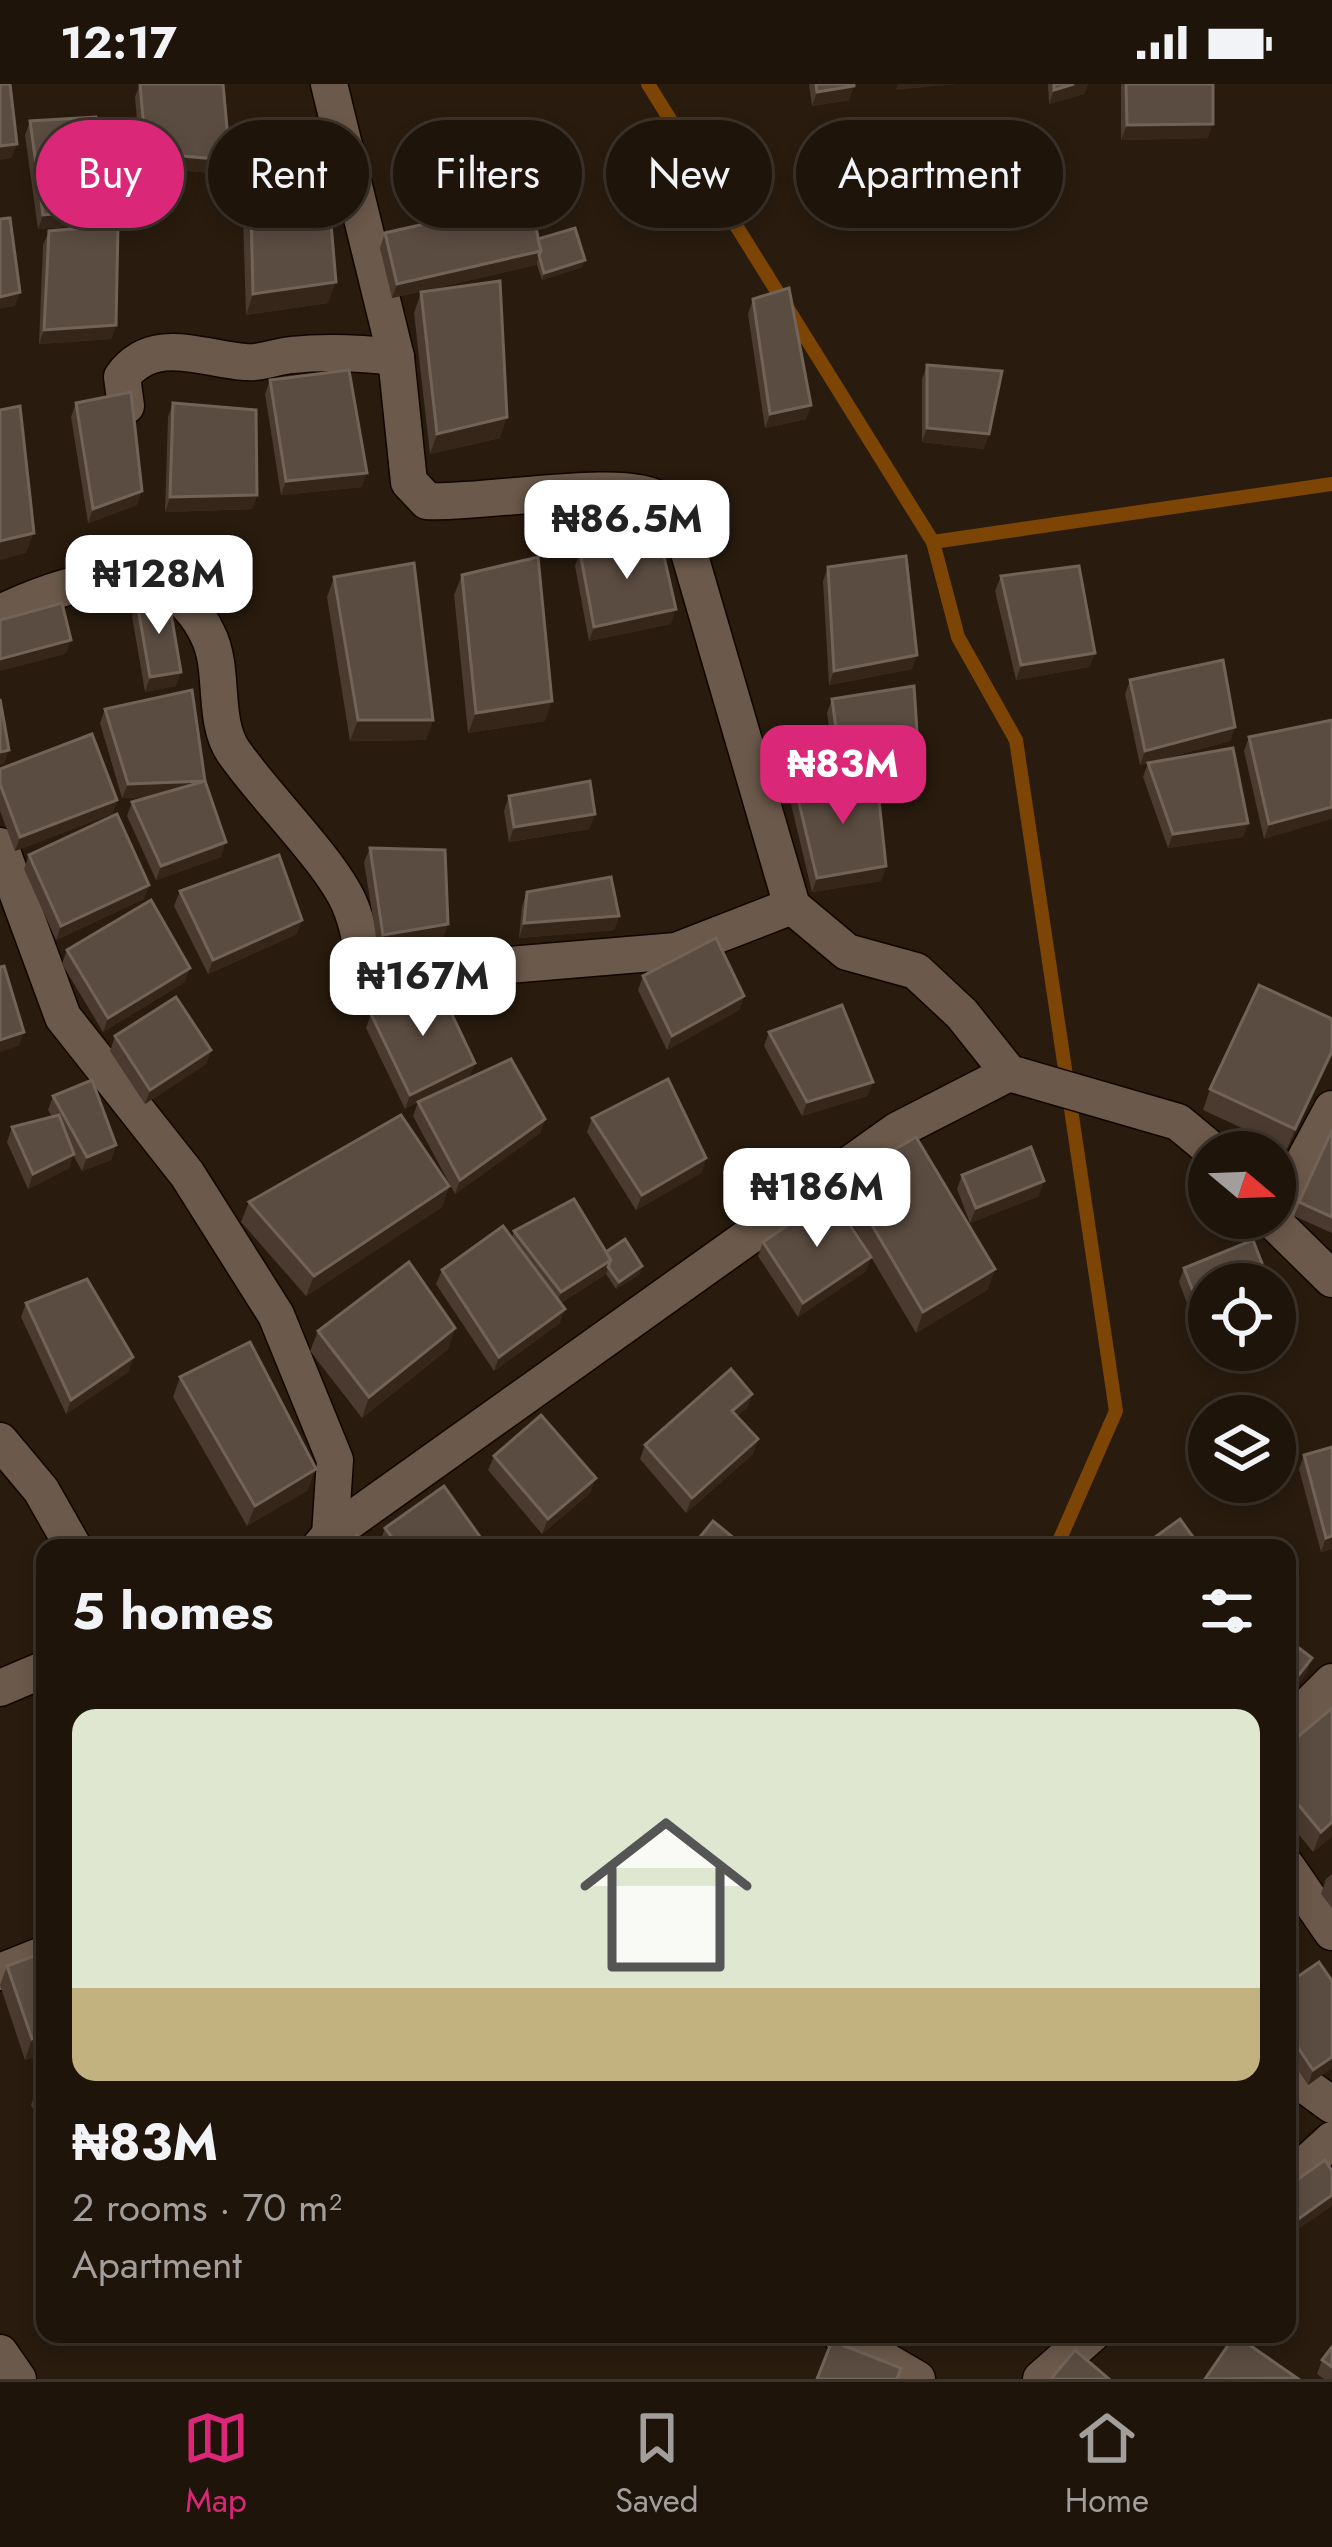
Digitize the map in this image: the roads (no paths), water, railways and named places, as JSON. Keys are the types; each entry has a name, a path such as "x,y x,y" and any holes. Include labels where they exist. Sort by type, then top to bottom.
{"street":[{"path":"329,84 397,357 409,482 428,501 463,504 628,488 659,500 685,539 792,906 847,952 916,971 962,1015 1009,1073 1178,1122 1189,1131"},
{"path":"126,406 122,377 131,365 159,352 209,353 248,363 343,350 397,357"},
{"path":"0,613 56,587 112,575 174,593 208,635 229,745 349,901 368,974 389,991 508,964 676,951 792,906"},
{"path":"0,846 63,1017 187,1174 276,1315 335,1460 325,1539"},
{"path":"328,1539 898,1130 1009,1073"},
{"path":"1296,1176 1332,1109"},
{"path":"1293,1239 1332,1279"},
{"path":"0,1441 41,1490 69,1539"},
{"path":"0,1688 36,1673"},
{"path":"1296,1718 1332,1682"},
{"path":"1296,1880 1332,1931"},
{"path":"0,1972 36,1958"},
{"path":"1296,2076 1332,2105"},
{"path":"1296,2173 1332,2140"},
{"path":"857,2343 916,2379"},
{"path":"1041,2379 1082,2343"},
{"path":"0,2353 18,2379"}],"waterway":[{"path":"648,84 933,542 958,637 1016,740 1116,1411 1060,1539"},
{"path":"933,542 1332,484"}]}
